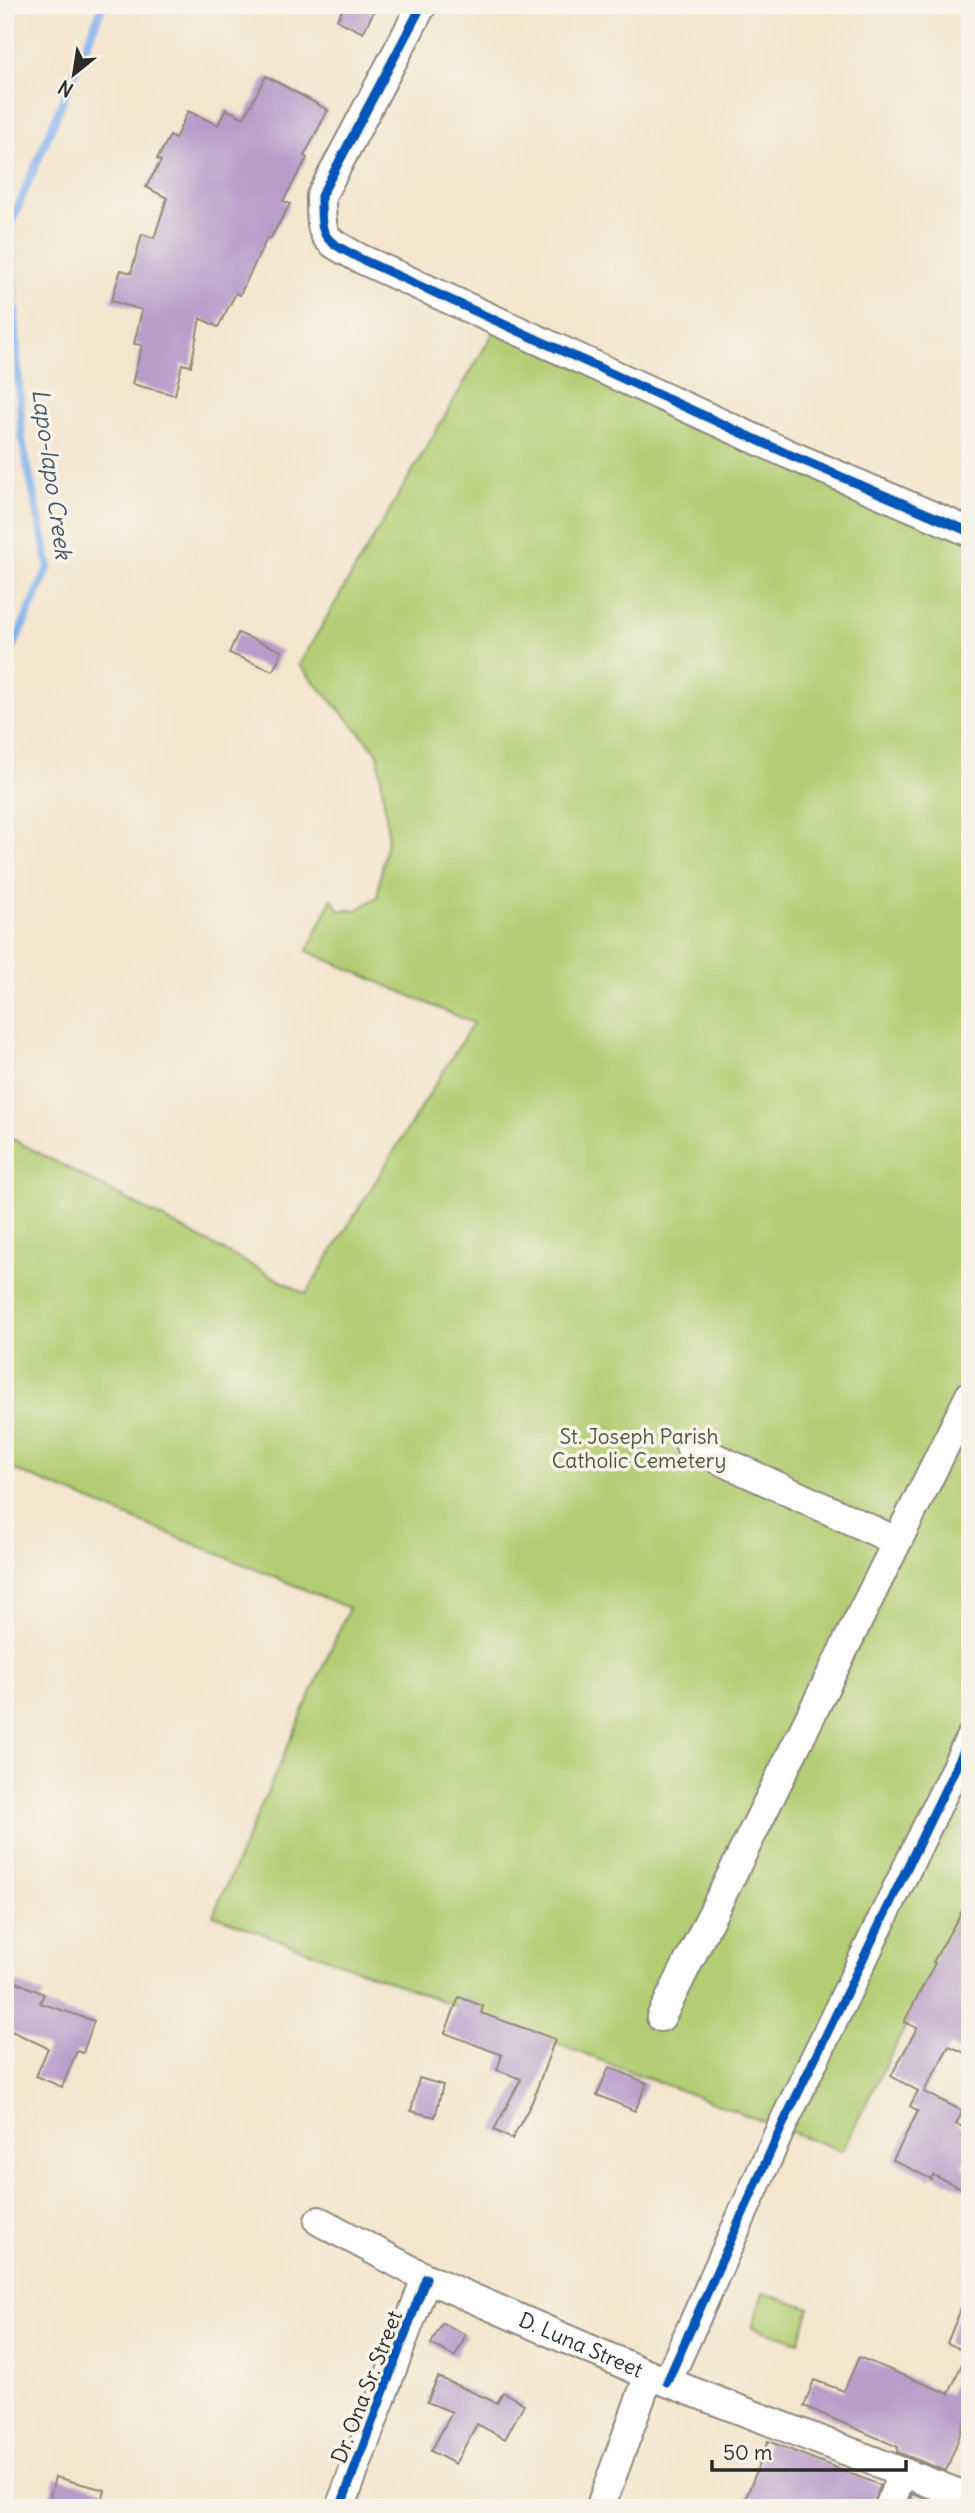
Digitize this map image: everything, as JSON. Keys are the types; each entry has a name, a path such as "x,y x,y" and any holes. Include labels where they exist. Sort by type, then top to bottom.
{"street":[{"path":"422,5 321,196 321,225 328,241 360,259 775,448 970,531"},
{"path":"661,2017 970,1395"},
{"path":"690,1446 896,1541"},
{"path":"600,2508 658,2379 970,1738"},
{"name":"D. Luna Street","path":"319,2221 426,2278 658,2379 970,2498"},
{"name":"Dr. Ona Sr. Street","path":"340,2508 426,2278"},
{"path":"889,2508 902,2472"}],"green space":[{"name":"St. Joseph Parish Catholic Cemetery","path":"495,330 970,541 970,1899 842,2151 213,1915 349,1608 5,1466 5,1135 306,1294 473,1023 307,951 332,899 340,910 357,910 377,897 388,834 378,753 299,665"},
{"path":"763,2293 810,2308 799,2342 752,2327"}],"building":[{"path":"345,5 377,5 363,33 337,20"},
{"path":"266,76 328,110 304,156 307,158 283,201 290,204 270,239 267,238 240,295 236,293 218,327 200,318 191,366 182,364 175,395 132,384 142,345 134,344 142,310 111,301 121,270 131,273 142,234 154,238 167,198 146,187 161,161 157,159 170,136 175,139 188,111 218,125 226,109 244,118"},
{"path":"238,633 282,651 273,671 229,653"},
{"path":"970,1897 970,2055 949,2046 924,2092 963,2111 956,2124 970,2130 970,2151 963,2167 970,2170 970,2192 933,2175 931,2179 893,2160 918,2111 910,2106 918,2091 891,2076 917,2028 904,2022 935,1963 933,1962"},
{"path":"5,1977 44,1994 40,2003 94,2021 83,2053 77,2051 62,2087 36,2076 48,2048 5,2028"},
{"path":"459,1997 483,2006 481,2013 555,2039 532,2102 512,2139 494,2130 521,2079 497,2070 502,2055 445,2033"},
{"path":"609,2067 647,2083 635,2111 597,2095"},
{"path":"419,2078 443,2085 435,2117 411,2111"},
{"path":"969,2289 970,2408 946,2471 897,2452 898,2447 804,2406 814,2380 844,2391 859,2357 949,2394 967,2352 947,2343"},
{"path":"442,2323 466,2335 455,2357 431,2344"},
{"path":"438,2377 497,2403 503,2392 524,2404 505,2439 477,2424 455,2464 431,2451 452,2412 427,2402"},
{"path":"768,2441 880,2485 873,2508 742,2508"},
{"path":"55,2477 105,2490 100,2508 47,2508"},
{"path":"912,2494 934,2502 934,2508 907,2508"}],"waterway":[{"name":"Lapo-lapo Creek","path":"5,665 49,567 22,439 10,226 103,5"}],"cycle path":[{"path":"422,5 321,196 323,230 331,242 361,259 788,454 970,532"},
{"path":"667,2382 782,2126 970,1738"},
{"path":"340,2508 426,2278"}]}
